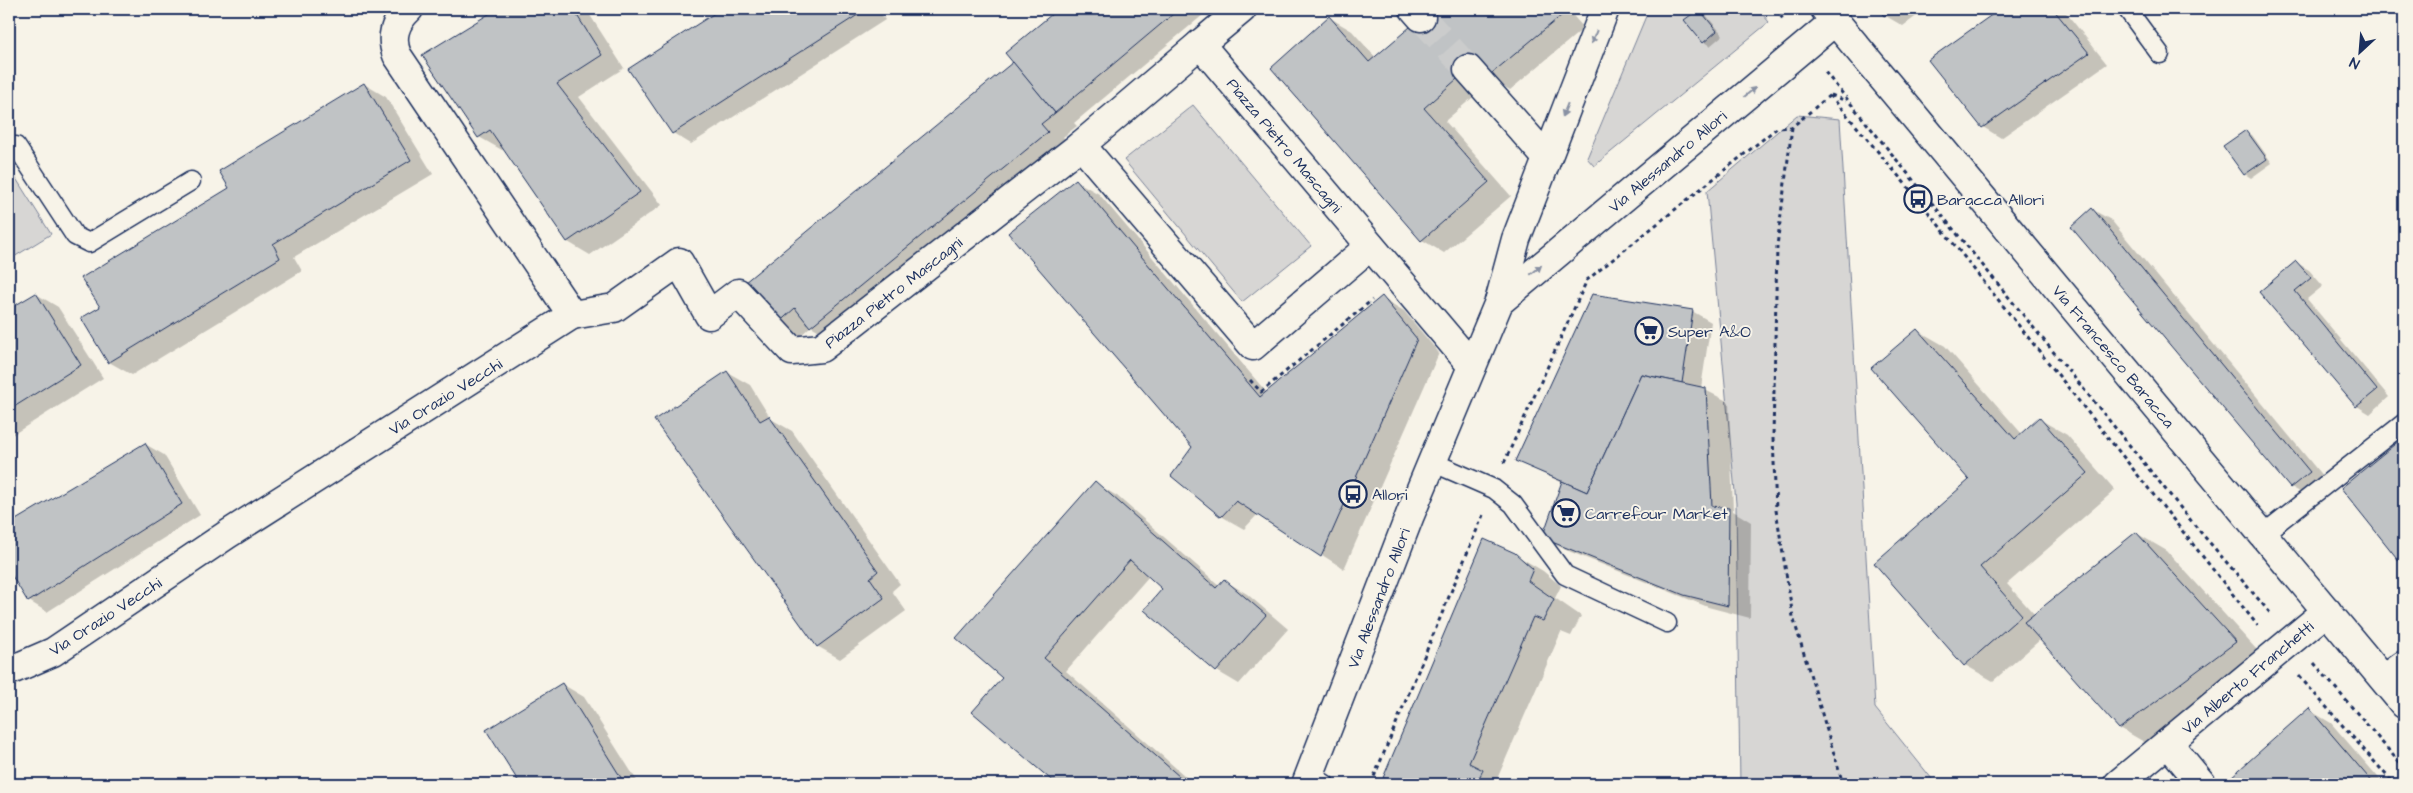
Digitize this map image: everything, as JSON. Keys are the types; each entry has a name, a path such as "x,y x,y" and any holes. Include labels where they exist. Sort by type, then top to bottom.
{"street":[{"path":"409,9 395,28 394,44 397,55 572,315"},
{"name":"Piazza Pietro Mascagni","path":"572,315 614,308 679,262 709,315 738,293 792,351 821,348 1081,145 1242,9"},
{"name":"Via Alessandro Allori","path":"1314,781 1432,462 1499,302 1516,239 1546,157 1605,9"},
{"name":"Via Alessandro Allori","path":"1499,302 1830,15"},
{"name":"Via Francesco Baracca","path":"1830,15 2327,611 2394,672 2404,704"},
{"name":"Piazza Pietro Mascagni","path":"1200,44 1472,366"},
{"path":"1468,69 1546,157"},
{"path":"1081,145 1252,346 1370,246"},
{"name":"Via Orazio Vecchi","path":"9,671 53,652 236,529 572,315"},
{"name":"Via Alberto Franchetti","path":"2118,784 2327,611"},
{"name":"Via Alberto Franchetti","path":"2168,743 2202,784"}],"lane":[{"path":"2127,9 2160,54"},
{"path":"11,143 75,236 89,243 191,181"},
{"path":"2263,534 2404,423"},
{"path":"1432,462 1494,489 1514,504 1565,575 1667,623"}],"path":[{"path":"1775,9 1780,16"},
{"path":"1826,73 1847,102 2197,528 2272,615"},
{"path":"1830,95 1847,102"},
{"path":"1371,784 1494,489 1587,280 1777,128 1792,127 1830,95"},
{"path":"1830,95 1924,207 2258,626"},
{"path":"1792,127 1777,246 1773,438 1776,510 1793,617 1843,784"},
{"path":"2312,660 2404,768"},
{"path":"2297,674 2394,784"}],"shaded area":[{"path":"1649,9 1758,9 1769,22 1594,166 1587,158"},
{"path":"1193,105 1311,246 1242,302 1124,160"},
{"path":"1797,115 1840,119 1875,708 1936,784 1740,784 1736,503 1707,191"},
{"path":"9,170 51,234 9,260"}],"building":[{"path":"497,9 573,9 602,55 557,84 640,192 567,242 490,130 478,138 422,55"},
{"path":"721,9 867,9 672,134 628,69"},
{"path":"1058,9 1179,9 1055,113 1005,53"},
{"path":"1431,9 1557,9 1562,15 1486,78 1474,64 1424,108 1489,182 1421,241 1271,68 1329,16 1369,62"},
{"path":"1699,9 1717,31 1703,43 1684,20"},
{"path":"1878,9 1894,9 1884,16"},
{"path":"2000,9 2053,9 2089,53 1982,128 1928,60"},
{"path":"1013,62 1055,113 1041,124 1048,132 810,327 795,308 775,326 739,287"},
{"path":"364,83 411,160 273,244 280,258 108,363 81,318 100,307 81,278 229,188 219,171"},
{"path":"2246,130 2267,159 2244,175 2223,146"},
{"path":"1076,179 1260,397 1382,296 1417,339 1321,557 1236,501 1221,517 1171,476 1192,447 1008,233"},
{"path":"2092,208 2310,472 2290,488 2071,227"},
{"path":"2296,261 2311,278 2295,291 2377,390 2356,407 2259,292"},
{"path":"36,293 81,365 9,410 9,309"},
{"path":"1592,294 1693,310 1682,383 1641,374 1587,492 1515,461"},
{"path":"1917,329 2015,439 2039,417 2088,473 1980,567 2022,615 1964,666 1874,563 1969,480 1871,368"},
{"path":"727,371 760,421 769,416 878,571 870,578 884,598 817,647 654,420"},
{"path":"1641,374 1706,388 1712,506 1729,508 1728,606 1684,595 1542,538 1562,481 1587,492"},
{"path":"2400,440 2404,444 2404,567 2341,488"},
{"path":"145,443 182,504 28,602 9,571 9,524"},
{"path":"1095,481 1216,588 1224,579 1266,615 1216,672 1144,610 1162,589 1130,560 1044,658 1188,784 1056,784 972,712 1002,678 956,638"},
{"path":"2136,532 2236,642 2119,729 2024,622"},
{"path":"1484,539 1515,553 1533,569 1528,581 1554,599 1543,621 1533,617 1469,763 1483,770 1476,784 1403,784 1383,778"},
{"path":"562,683 625,784 520,784 486,730"},
{"path":"2309,708 2374,784 2236,784 2231,777"}],"tunnel":[{"path":"1421,17 1468,69"}],"place":[{"name":"Baracca Allori","path":"1918,199"},
{"name":"Super A&O","path":"1649,331"},
{"name":"Allori","path":"1353,494"},
{"name":"Carrefour Market","path":"1566,513"}]}
